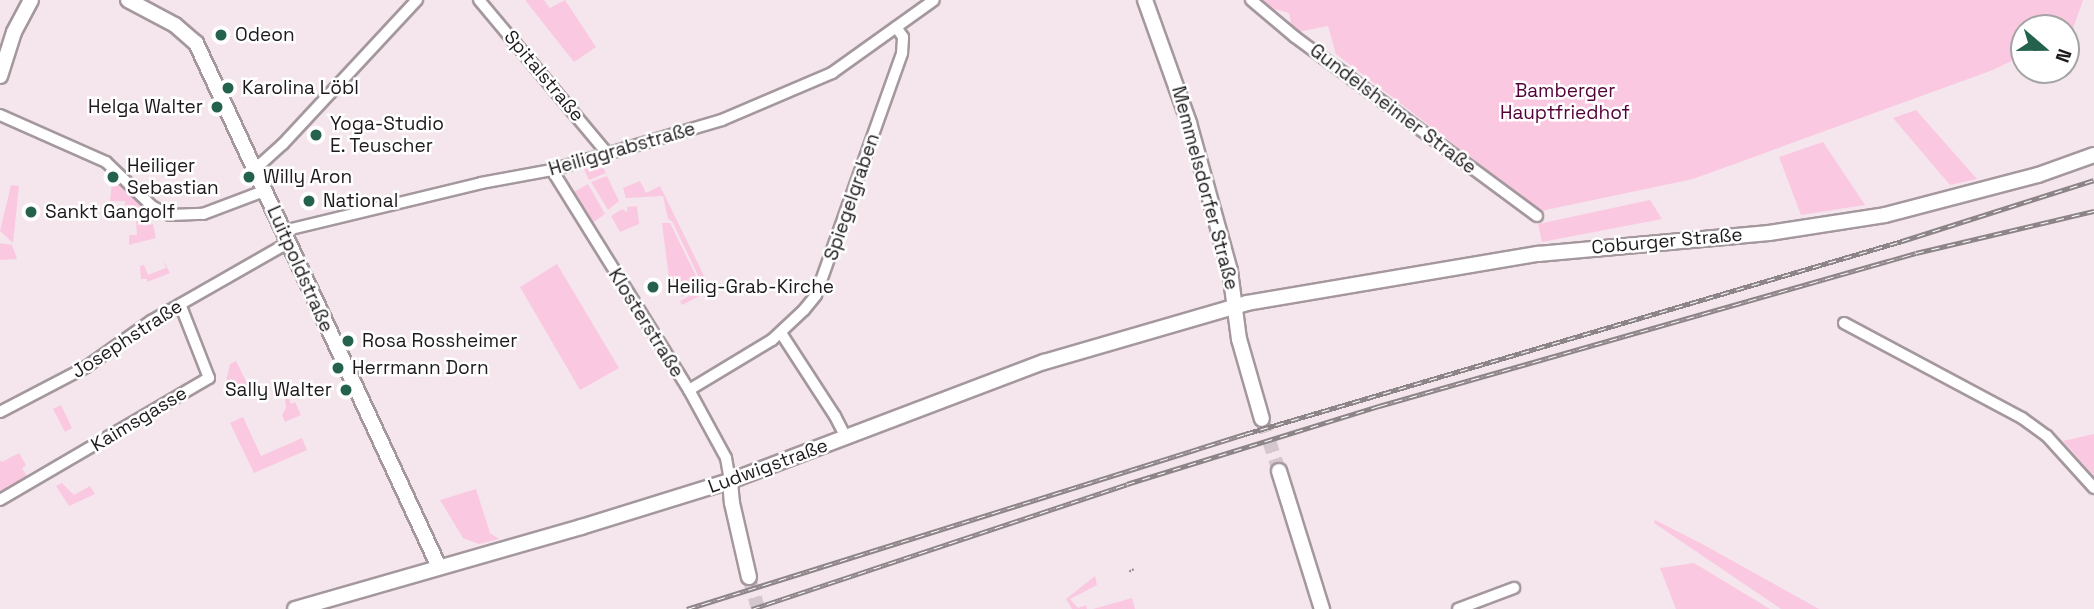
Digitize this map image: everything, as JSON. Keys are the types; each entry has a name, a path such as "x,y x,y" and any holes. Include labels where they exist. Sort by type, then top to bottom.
{"street":[{"path":"0,76 14,32 31,0"},
{"name":"Luitpoldstraße","path":"128,0 175,24 196,43 439,567"},
{"path":"254,170 275,153 417,0"},
{"name":"Spitalstraße","path":"480,0 607,153"},
{"name":"Heiliggrabstraße","path":"286,237 481,183 552,170 699,128 770,101 832,73 934,0"},
{"name":"Memmelsdorfer Straße","path":"1145,0 1183,103 1230,271 1239,339 1262,419"},
{"name":"Gundelsheimer Straße","path":"1251,0 1295,37 1537,216"},
{"name":"Spiegelgraben","path":"689,390 781,333 804,310 823,282 902,53 903,37 896,27"},
{"path":"0,115 106,162 153,207 170,215 193,216 264,191"},
{"name":"Coburger Straße","path":"1235,306 1538,254 1769,233 1885,215 1969,194 2094,155"},
{"name":"Klosterstraße","path":"552,170 689,390 726,458 730,481"},
{"name":"Josephstraße","path":"0,412 86,367 139,328 286,237"},
{"name":"Kaimsgasse","path":"0,500 209,378 180,304"},
{"name":"Ludwigstraße","path":"295,609 730,481 1044,362 1235,306"},
{"path":"1844,323 2022,418 2047,436 2094,488"},
{"path":"781,333 835,416 846,438"},
{"path":"1279,471 1322,609"},
{"path":"730,481 732,503 749,577"},
{"path":"1458,609 1514,588"}],"green space":[{"path":"525,0 544,0 550,8 565,0 596,47 574,62"},
{"name":"Bamberger Hauptfriedhof","path":"1258,0 2083,0 2078,14 2010,14 2010,62 1993,70 1693,179 1541,211 1336,54 1328,26 1293,33 1289,13 1267,7"},
{"path":"1916,110 1977,179 1950,185 1893,118"},
{"path":"1823,142 1865,205 1801,215 1779,157"},
{"path":"599,160 606,173 589,180 582,165"},
{"path":"107,175 143,204 143,207 125,208 125,201 110,201 112,181"},
{"path":"607,176 619,201 608,210 591,182"},
{"path":"640,181 646,193 660,186 711,290 682,305 680,301 704,288 672,221 668,219 663,196 626,198 623,188"},
{"path":"588,184 605,214 591,224 572,193"},
{"path":"11,185 19,186 13,243 0,231"},
{"path":"1650,200 1662,219 1542,242 1538,224"},
{"path":"637,206 639,224 620,232 611,216 622,209 627,212 627,207"},
{"path":"142,220 143,226 153,224 156,238 129,245 129,235 137,235 136,221"},
{"path":"662,223 670,223 700,284 697,290 682,297 676,283 670,286"},
{"path":"0,243 12,245 17,259 0,260"},
{"path":"162,258 170,273 147,282 147,279 141,279 140,266 144,265 148,275 166,268"},
{"path":"557,264 619,368 580,390 520,287"},
{"path":"236,361 248,385 227,395 225,386 230,364"},
{"path":"288,396 291,404 295,402 301,415 285,422 282,415 286,408 285,398"},
{"path":"61,405 72,428 65,432 53,409"},
{"path":"243,417 261,456 302,438 307,450 254,473 230,423"},
{"path":"2094,434 2094,476 2063,441"},
{"path":"19,453 26,465 22,468 30,482 15,491 12,485 0,491 0,460 2,462"},
{"path":"62,483 74,495 90,486 95,494 69,506 56,486"},
{"path":"476,489 490,533 499,539 479,544 463,538 440,500"},
{"path":"1655,520 1819,609 1781,609 1654,523"},
{"path":"1694,563 1770,609 1676,609 1660,568"},
{"path":"1095,576 1097,585 1070,599 1078,608 1086,605 1087,609 1072,609 1066,599"},
{"path":"1132,598 1135,609 1093,609"}],"tunnel":[{"path":"1262,419 1279,471"},
{"path":"749,577 758,609"}],"railway":[{"path":"687,609 1245,434 1902,241 2094,180"},
{"path":"752,609 1127,484 1379,406 1916,253 2094,211"}],"place":[{"name":"Odeon","path":"221,35"},
{"name":"Karolina Löbl","path":"228,88"},
{"name":"Helga Walter","path":"217,107"},
{"name":"Yoga-Studio E. Teuscher","path":"316,135"},
{"name":"Heiliger Sebastian","path":"113,177"},
{"name":"Willy Aron","path":"249,177"},
{"name":"National","path":"309,201"},
{"name":"Sankt Gangolf","path":"31,212"},
{"name":"Heilig-Grab-Kirche","path":"653,287"},
{"name":"Rosa Rossheimer","path":"348,341"},
{"name":"Herrmann Dorn","path":"338,368"},
{"name":"Sally Walter","path":"346,390"}]}
